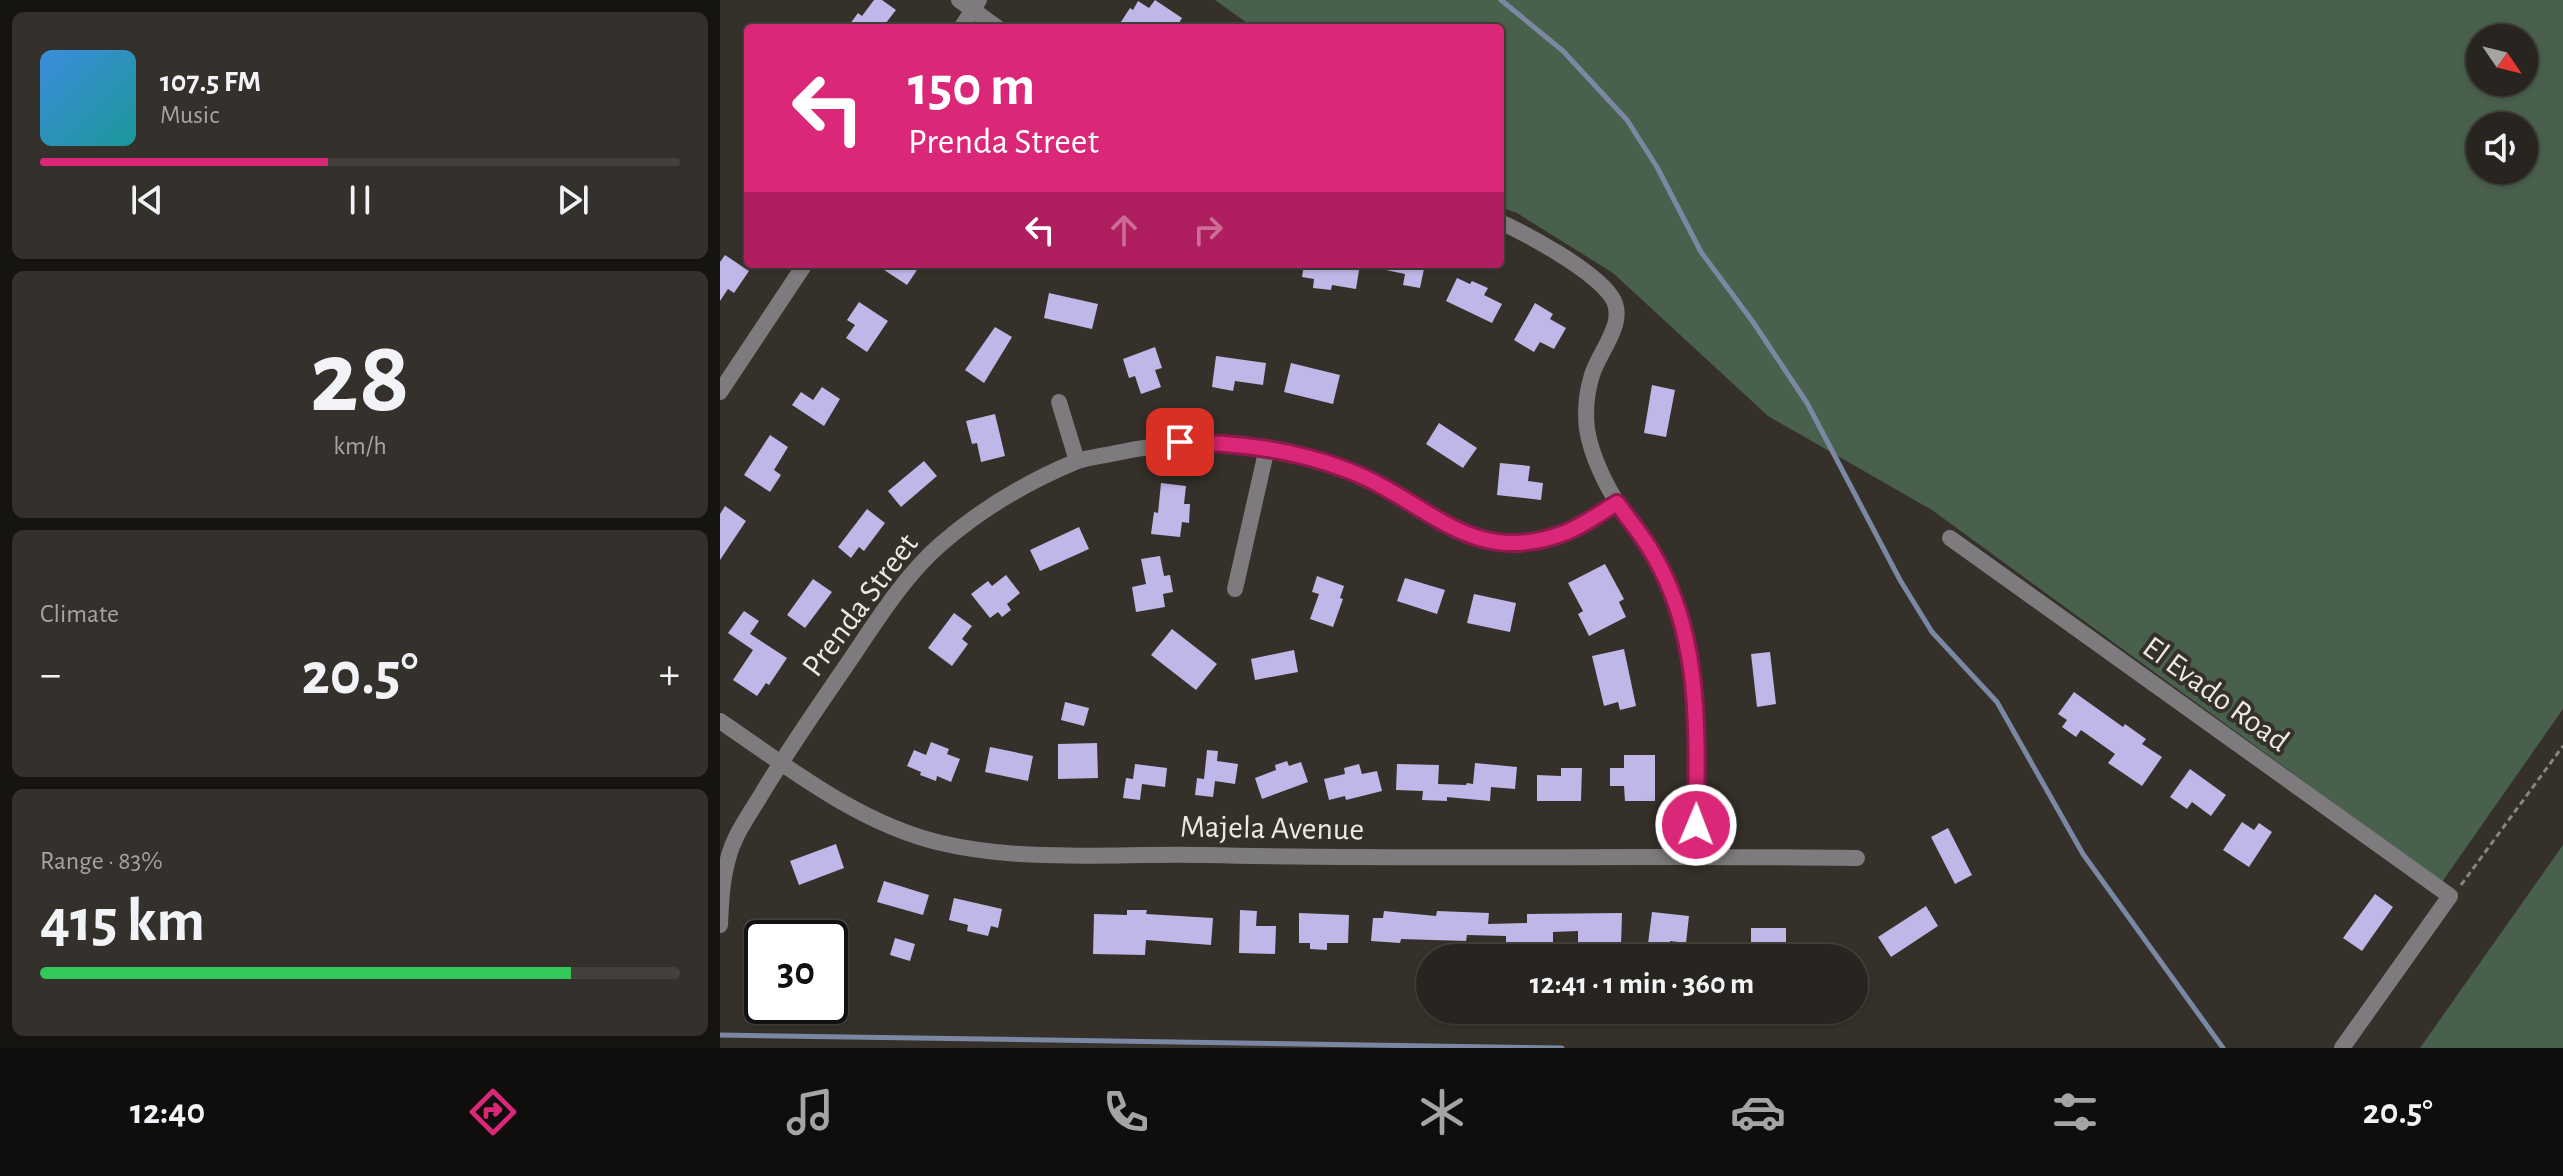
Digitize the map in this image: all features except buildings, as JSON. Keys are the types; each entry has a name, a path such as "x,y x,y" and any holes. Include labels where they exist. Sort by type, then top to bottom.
{"street":[{"path":"962,24 970,3 994,24"},
{"path":"1504,224 1557,252 1597,282 1612,297 1617,312 1613,331 1592,373 1587,430 1598,465 1617,503 1654,554 1686,633 1694,676 1697,733 1695,855"},
{"path":"723,381 802,268"},
{"path":"1059,402 1077,461"},
{"name":"Prenda Street","path":"720,925 723,880 736,836 781,762 892,597 940,545 987,508 1077,461 1180,442 1267,448 1348,470 1477,540 1508,545 1538,541 1567,532 1617,503"},
{"path":"1235,589 1267,448"},
{"name":"El Evado Road","path":"1950,538 2450,896"},
{"name":"Majela Avenue","path":"720,721 861,812 940,843 983,850 1040,855 1304,858 1695,855 1857,858"},
{"path":"2342,1048 2450,896"}],"path":[{"path":"2450,896 2464,882 2563,746"}],"green space":[{"path":"1215,0 2563,0 2563,709 2442,882 1932,510 1768,416 1613,273 1517,213 1504,208 1504,24 1248,24"},
{"path":"2563,845 2563,1048 2420,1048"}],"waterway":[{"path":"1501,0 1563,51 1627,120 1657,167 1701,252 1807,403 1900,580 1932,632 1997,702 2083,854 2223,1048"},
{"path":"720,1035 1562,1048"}],"route":[{"path":"1180,442 1267,448 1348,470 1477,540 1508,545 1538,541 1567,532 1617,503 1654,554 1686,633 1694,676 1697,733 1696,825"}]}
